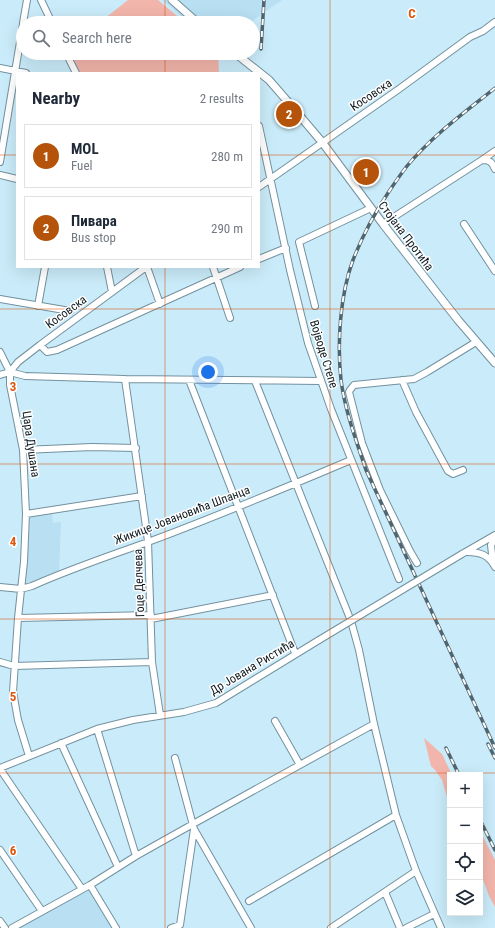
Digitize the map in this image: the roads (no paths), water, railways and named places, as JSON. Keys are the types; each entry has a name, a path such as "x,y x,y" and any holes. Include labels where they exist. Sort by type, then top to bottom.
{"main road":[{"path":"172,0 190,16"},
{"name":"Стојана Протића","path":"243,60 257,72"},
{"name":"Стојана Протића","path":"260,74 274,85 322,142 383,224 476,342 494,360"}],"street":[{"path":"24,16 27,0"},
{"path":"41,0 49,16"},
{"name":"Косовска","path":"260,186 399,89 468,38 483,31 495,22"},
{"path":"0,162 18,60"},
{"path":"70,60 76,72"},
{"path":"0,68 21,72"},
{"name":"Војводе Степе","path":"260,131 304,327 320,381 399,579"},
{"path":"383,224 495,151"},
{"path":"482,160 490,161 495,169"},
{"path":"0,175 16,179"},
{"path":"315,306 299,242 371,208"},
{"path":"464,224 495,271"},
{"path":"260,259 286,248"},
{"path":"38,306 45,268"},
{"path":"107,268 112,292"},
{"name":"Косовска","path":"0,375 10,372 18,362 40,345 145,268"},
{"path":"146,268 160,304"},
{"path":"213,268 230,318"},
{"path":"40,345 47,352 51,352 238,268"},
{"path":"0,299 70,311"},
{"path":"463,470 453,474 448,472 416,412 402,380 419,377 476,342"},
{"name":"Цара Душана","path":"0,352 10,372 10,385 23,450 26,514 24,562 14,666 14,701 29,756"},
{"path":"10,372 25,376 125,379 320,381"},
{"name":"Гоце Делчева","path":"125,379 136,448 148,542 152,662 160,716"},
{"path":"189,380 295,653"},
{"name":"Војводе Степе","path":"402,380 354,385 350,390 350,397 362,443 380,490 410,551 418,563"},
{"path":"255,381 351,622 359,650 374,724 396,815 416,871 441,928"},
{"path":"23,450 92,447 136,448"},
{"name":"Жикице Јовановића Шпанца","path":"21,589 32,586 105,556 148,542 351,460"},
{"path":"26,514 142,496"},
{"name":"Др Јована Ристића","path":"0,769 97,729 133,720 184,712 216,703 261,676 295,653 495,535"},
{"path":"494,566 491,550 492,543 495,539"},
{"path":"465,553 480,553 487,557 494,566"},
{"path":"0,587 21,589"},
{"path":"18,618 151,617 273,595"},
{"path":"0,662 14,666 152,662"},
{"path":"275,721 300,765"},
{"path":"12,928 82,890 136,856 194,827 374,724"},
{"path":"97,729 136,856"},
{"path":"61,743 118,867"},
{"path":"175,758 194,827 251,928"},
{"path":"0,769 82,890"},
{"path":"249,901 396,815"},
{"path":"171,928 182,926 194,827"},
{"path":"0,850 42,911"},
{"path":"331,928 416,871"},
{"path":"90,885 116,928"},
{"path":"385,892 400,928"},
{"path":"406,928 434,914"},
{"path":"0,921 6,928"}],"railway":[{"path":"261,49 264,0"},
{"path":"495,88 449,125 417,155 399,176 378,209 360,243 353,260 345,288 342,304 339,351 341,380 345,403 366,470 495,748"},
{"path":"488,744 495,758"},
{"path":"446,748 458,772"},
{"path":"483,826 495,850"}],"place":[{"name":"Пивара","path":"289,114"},
{"name":"MOL","path":"366,172"}]}
